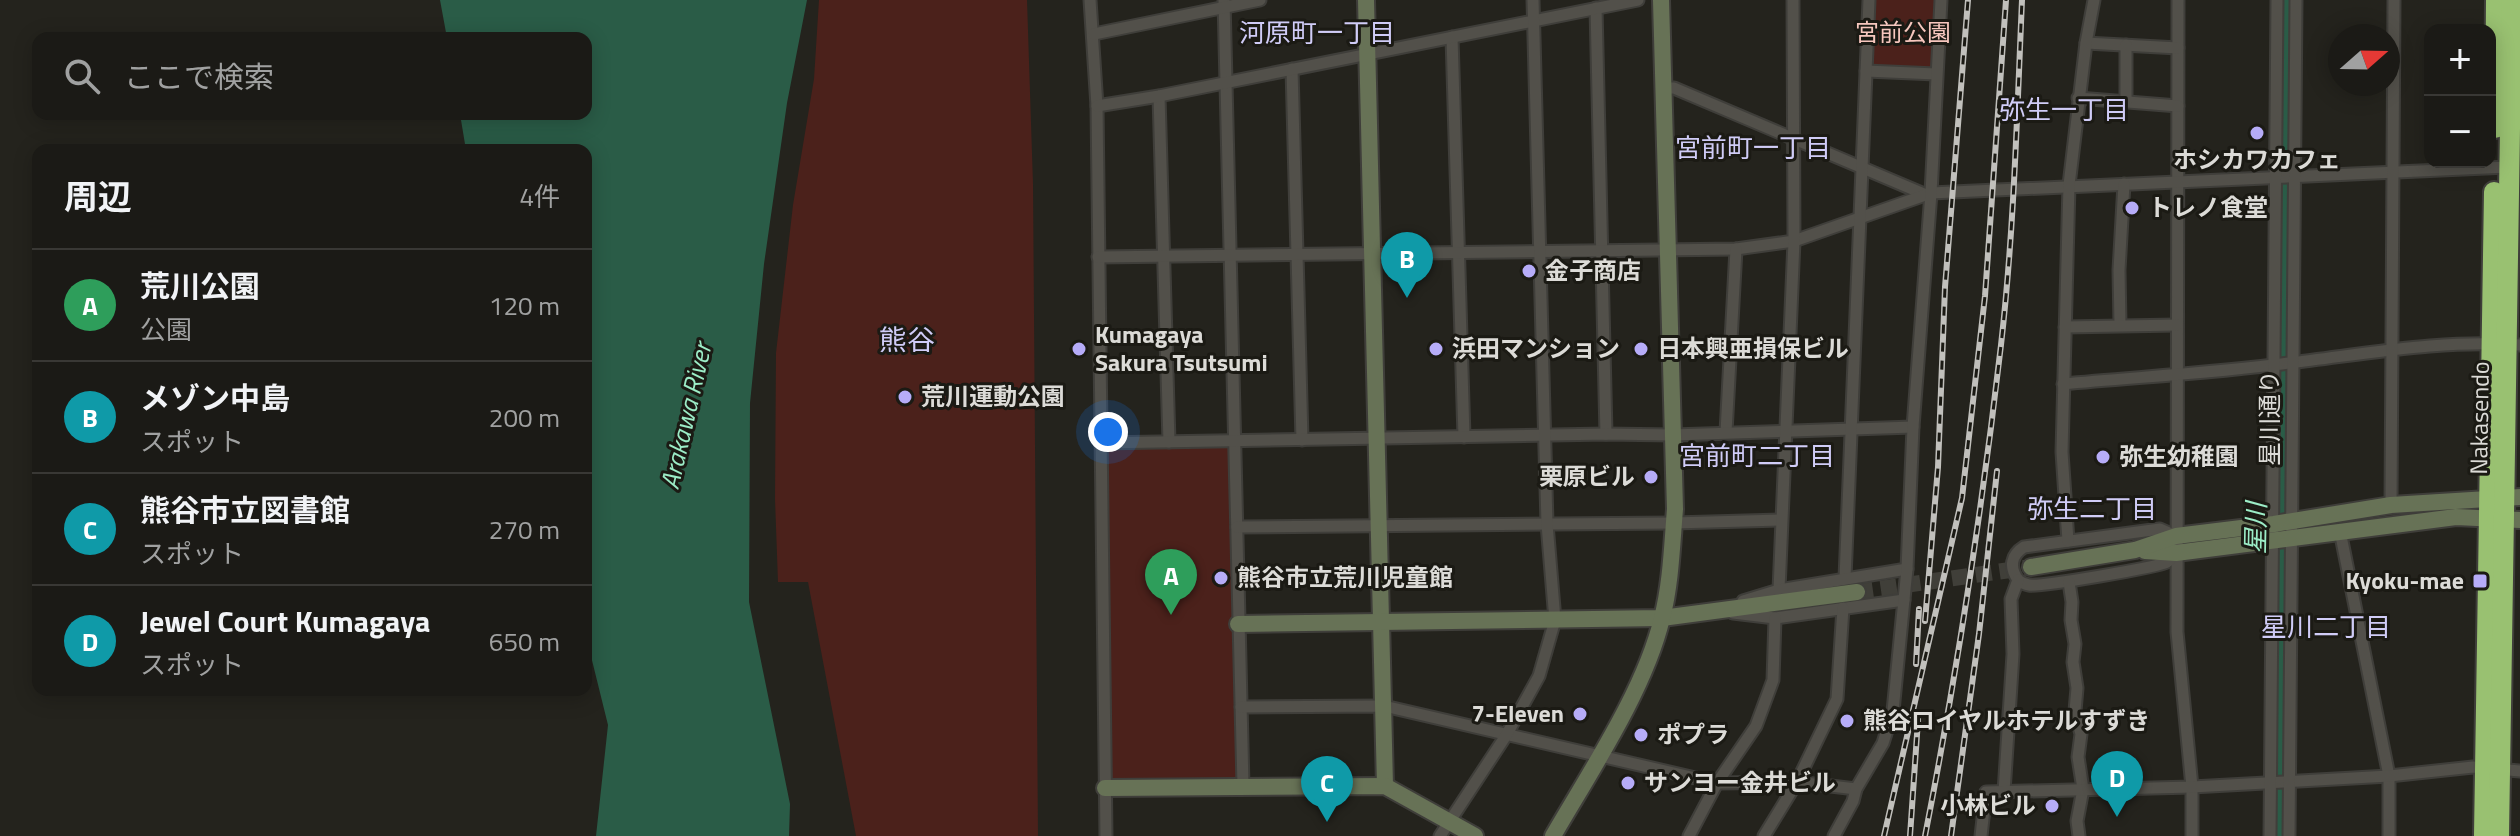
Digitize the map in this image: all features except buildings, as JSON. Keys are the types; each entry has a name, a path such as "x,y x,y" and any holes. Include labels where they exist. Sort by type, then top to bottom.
{"highway":[{"name":"Nakasendo","path":"2496,0 2506,344 2499,836"},
{"name":"Nakasendo","path":"2501,168 2512,0"},
{"name":"Nakasendo","path":"2484,836 2502,770"}],"street":[{"path":"1090,0 1097,106 1106,836"},
{"path":"1094,34 1224,4 1260,0"},
{"path":"1366,0 1385,786"},
{"path":"1445,829 1507,734 1539,676 1555,620 1547,524 1533,0"},
{"path":"1097,106 1638,0"},
{"path":"1553,836 1639,681 1662,618 1674,523 1670,249 1661,0"},
{"path":"1779,590 1794,241 1793,0"},
{"path":"1845,578 1869,0"},
{"path":"1834,836 1856,789 1883,743 1893,711 1907,569 1913,427 1941,0"},
{"path":"2068,541 2062,452 2069,185 2078,98 2094,0"},
{"path":"2178,0 2177,632 2192,787 2192,836"},
{"name":"星川通り","path":"2270,836 2277,0"},
{"name":"星川通り","path":"2289,836 2296,0"},
{"path":"2391,505 2394,0"},
{"path":"1224,4 1243,786"},
{"path":"1596,8 1606,434"},
{"path":"1452,37 1464,437"},
{"path":"2086,43 2178,48"},
{"path":"2126,45 2126,102"},
{"path":"1292,69 1302,440"},
{"path":"1866,71 1936,74"},
{"path":"1664,88 1674,88 1928,194"},
{"path":"1159,96 1169,442"},
{"path":"2078,98 2178,106"},
{"path":"1098,257 1736,249 1794,241 1928,194 2069,185 2501,168"},
{"path":"2120,325 2119,270 2124,184"},
{"path":"1726,432 1736,249"},
{"path":"2065,327 2177,325"},
{"path":"2063,384 2274,365 2392,350 2506,344"},
{"path":"1101,443 1673,435 1913,427"},
{"path":"2292,530 2391,505 2505,508"},
{"path":"2031,567 2176,544 2292,530 2340,531 2505,508"},
{"path":"1237,527 1781,520"},
{"path":"2160,529 2176,544 2166,563 2091,575 2069,582 2030,585 2018,580 2012,567 2019,550 2024,547 2160,529"},
{"path":"2340,531 2389,776 2389,836"},
{"path":"1712,612 1779,590 1907,569"},
{"path":"2004,792 2013,654 2011,599 2018,580"},
{"path":"2069,582 2075,644 2075,711 2081,734 2078,757 2083,789 2077,821 2079,836"},
{"path":"1238,624 1662,618 1857,592"},
{"path":"1712,612 1775,618 1904,600"},
{"path":"1764,836 1797,782 1837,699 1843,608"},
{"path":"1689,836 1717,783 1756,726 1773,680 1775,618"},
{"path":"1241,707 1384,706 1717,783 1797,782 1856,789"},
{"path":"1981,836 1986,792 2270,783 2473,767 2502,770"},
{"path":"1105,788 1385,786 1445,829 1475,836"}],"green space":[{"name":"荒川運動公園","path":"819,0 1027,0 1033,184 1038,836 856,836 808,582 778,582 776,353 793,205 814,79"},
{"name":"宮前公園","path":"1875,0 1936,0 1931,69 1871,67"},
{"path":"1230,446 1238,781 1110,782 1107,450"}],"water":[{"name":"Arakawa River","path":"440,0 807,0 787,103 764,264 750,403 749,602 790,804 789,836 596,836 608,725 592,660 592,144 465,144 461,120 592,120 592,32 446,32"}],"waterway":[{"name":"星川","path":"2286,167 2287,0"},
{"name":"星川","path":"2280,773 2286,187"},
{"name":"星川","path":"2280,792 2280,836"}],"tunnel":[{"path":"1857,592 2031,567"}],"railway":[{"path":"1925,621 1938,467 1945,287 1968,0"},
{"path":"1884,836 1962,498 1985,296 2006,0"},
{"path":"1925,836 1968,591 2001,345 2012,216 2022,0"},
{"path":"1951,836 1979,634 1997,471"},
{"path":"1916,664 1919,609"},
{"path":"1910,836 1918,720"}],"place":[{"name":"ホシカワカフェ","path":"2257,133"},
{"name":"トレノ食堂","path":"2132,208"},
{"name":"金子商店","path":"1529,271"},
{"name":"メゾン中島","path":"1407,298"},
{"name":"Kumagaya Sakura Tsutsumi","path":"1079,349"},
{"name":"浜田マンション","path":"1436,349"},
{"name":"日本興亜損保ビル","path":"1641,349"},
{"name":"荒川運動公園","path":"905,397"},
{"name":"弥生幼稚園","path":"2103,457"},
{"name":"栗原ビル","path":"1651,477"},
{"name":"熊谷市立荒川児童館","path":"1221,578"},
{"name":"Kyoku-mae","path":"2480,581"},
{"name":"荒川公園","path":"1171,615"},
{"name":"7-Eleven","path":"1580,714"},
{"name":"熊谷ロイヤルホテルすずき","path":"1847,721"},
{"name":"ポプラ","path":"1641,735"},
{"name":"サンヨー金井ビル","path":"1628,783"},
{"name":"小林ビル","path":"2052,806"},
{"name":"Jewel Court Kumagaya","path":"2117,817"},
{"name":"熊谷市立図書館","path":"1327,822"}],"district":[{"name":"河原町一丁目","path":"1317,33"},
{"name":"弥生一丁目","path":"2064,110"},
{"name":"宮前町一丁目","path":"1753,148"},
{"name":"熊谷","path":"907,340"},
{"name":"宮前町二丁目","path":"1757,456"},
{"name":"弥生二丁目","path":"2092,509"},
{"name":"星川二丁目","path":"2326,627"}]}
